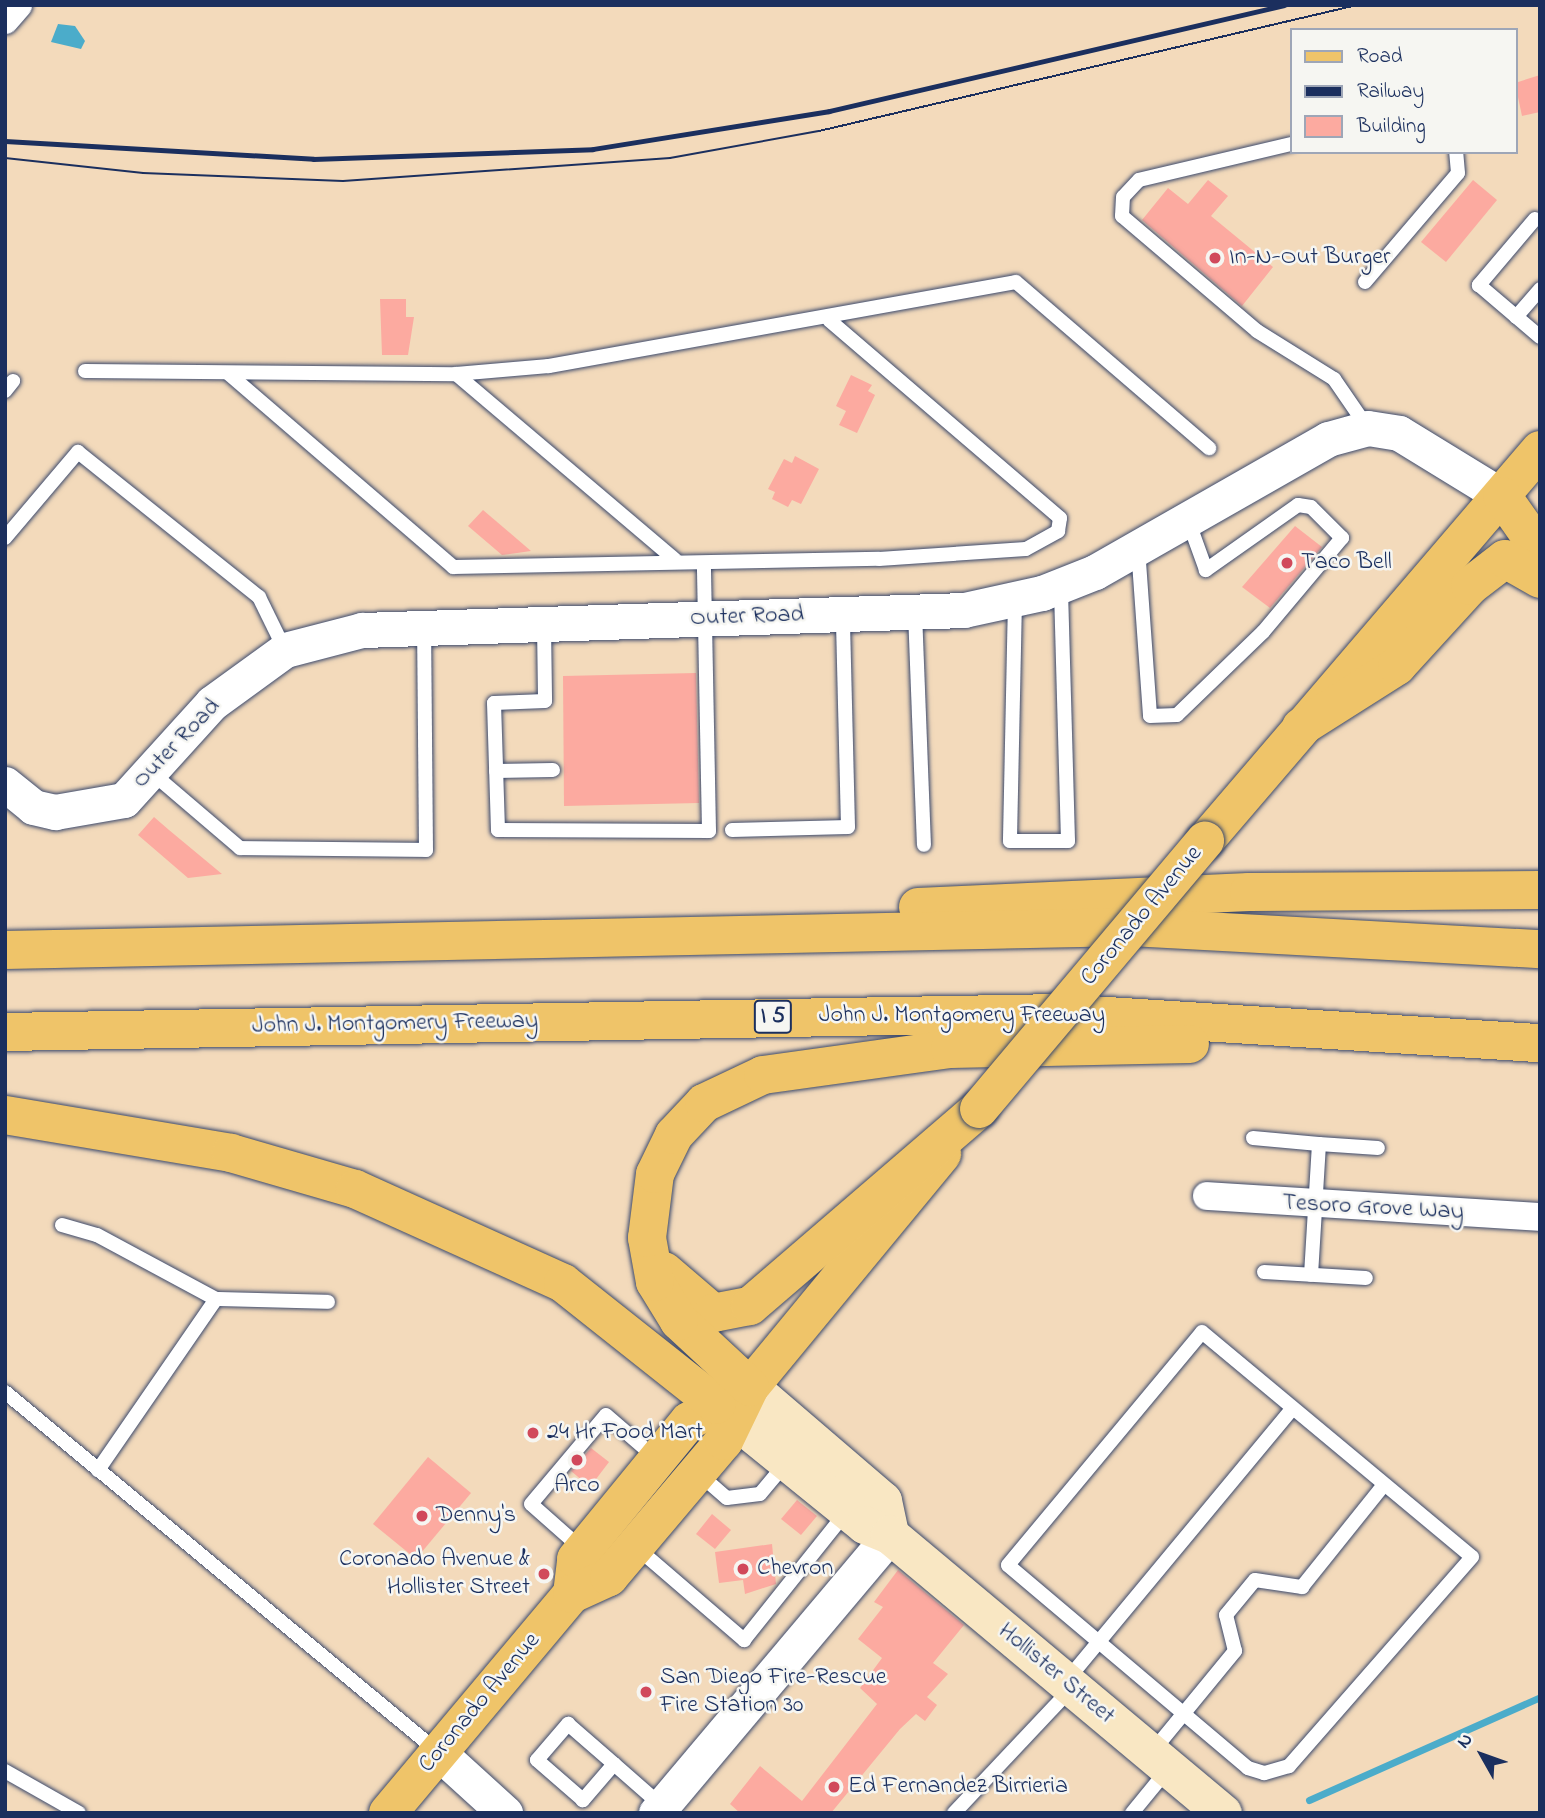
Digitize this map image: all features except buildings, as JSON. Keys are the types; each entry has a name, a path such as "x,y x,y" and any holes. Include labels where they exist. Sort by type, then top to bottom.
{"main road":[{"name":"Coronado Avenue","path":"388,1813 572,1594 609,1577 697,1473 734,1404 1301,727 1540,450"},
{"path":"1502,496 1540,512"},
{"path":"1502,496 1540,550"},
{"path":"1301,727 1397,666 1470,586 1505,559 1540,579"},
{"path":"592,935 1003,899 1540,890"},
{"path":"5,950 592,935 1131,926 1540,948"},
{"name":"John J. Montgomery Freeway","path":"5,1032 1060,1013 1540,1043"},
{"path":"734,1404 655,1282 650,1259 649,1195 674,1135 722,1091 763,1075 950,1049 1540,1043"},
{"path":"650,1259 713,1313 750,1306 979,1109"},
{"path":"5,1115 231,1153 355,1189 563,1283 734,1404 883,1501 890,1535"},
{"name":"Coronado Avenue","path":"572,1594 583,1550 689,1421 734,1404"},
{"name":"Hollister Street","path":"734,1404 787,1462 847,1511 890,1535 1223,1813"}],"street":[{"path":"5,20 18,5"},
{"name":"Outer Road","path":"5,784 33,807 80,810 124,800 212,703 285,650 362,630 915,612 1015,599 1061,585 1138,548 1328,439 1367,428 1399,433 1502,496"},
{"name":"Tesoro Grove Way","path":"1207,1196 1540,1217"},
{"path":"659,1809 890,1535"},
{"path":"438,1752 505,1813"}],"lane":[{"path":"1290,144 1139,180 1127,189 1121,206 1122,216 1257,331 1279,339 1334,379 1367,428"},
{"path":"1365,282 1458,173 1457,154"},
{"path":"1535,219 1479,285 1540,337"},
{"path":"85,371 456,374 549,366 829,320 1016,282 1209,448"},
{"path":"1516,317 1540,289"},
{"path":"229,374 453,567 675,560 704,563 1026,550 1058,531 1060,518 829,320"},
{"path":"456,374 675,560"},
{"path":"5,538 78,452 259,597 285,650"},
{"path":"1138,548 1150,716 1177,715 1263,632 1342,538 1311,507 1298,505 1206,570 1188,520"},
{"path":"544,624 545,701 494,703 498,830 709,831 702,619 704,563"},
{"path":"1015,599 1010,842 1068,841 1061,585"},
{"path":"915,612 924,845"},
{"path":"732,830 848,827 843,614"},
{"path":"150,771 240,848 426,850 424,628"},
{"path":"496,771 553,770"},
{"path":"1253,1138 1378,1148"},
{"path":"1311,1275 1319,1144"},
{"path":"62,1225 97,1235 216,1299 328,1302"},
{"path":"1264,1272 1366,1278"},
{"path":"98,1470 216,1299"},
{"path":"1202,1332 1383,1486 1472,1557 1289,1766 1264,1773 1248,1768 1097,1644 1008,1565 1202,1332"},
{"path":"5,1392 438,1752"},
{"path":"954,1813 1069,1684 1097,1644 1292,1409"},
{"path":"583,1550 531,1504 606,1415 658,1460"},
{"path":"697,1473 727,1498 749,1496 760,1494 787,1462"},
{"path":"1132,1813 1183,1714 1235,1651 1226,1615 1255,1580 1302,1587 1383,1486"},
{"path":"635,1546 744,1640 847,1511"},
{"path":"614,1764 583,1800 537,1760 568,1724 614,1764 659,1809"},
{"path":"5,1771 79,1813"}],"water":[{"path":"58,24 75,26 85,41 81,49 51,42"}],"waterway":[{"path":"1309,1800 1540,1697"}],"tram line":[{"path":"5,158 143,173 343,181 670,158 819,131 1357,5"}],"railway":[{"path":"5,141 313,159 593,149 829,111 1284,5"}],"place":[{"name":"In-N-Out Burger","path":"1215,258"},
{"name":"Taco Bell","path":"1287,563"},
{"name":"24 Hr Food Mart","path":"533,1433"},
{"name":"Arco","path":"577,1460"},
{"name":"Denny's","path":"422,1516"},
{"name":"Chevron","path":"743,1569"},
{"name":"Coronado Avenue & Hollister Street","path":"544,1574"},
{"name":"San Diego Fire-Rescue Fire Station 30","path":"646,1692"},
{"name":"Ed Fernandez Birrieria","path":"834,1787"}]}
